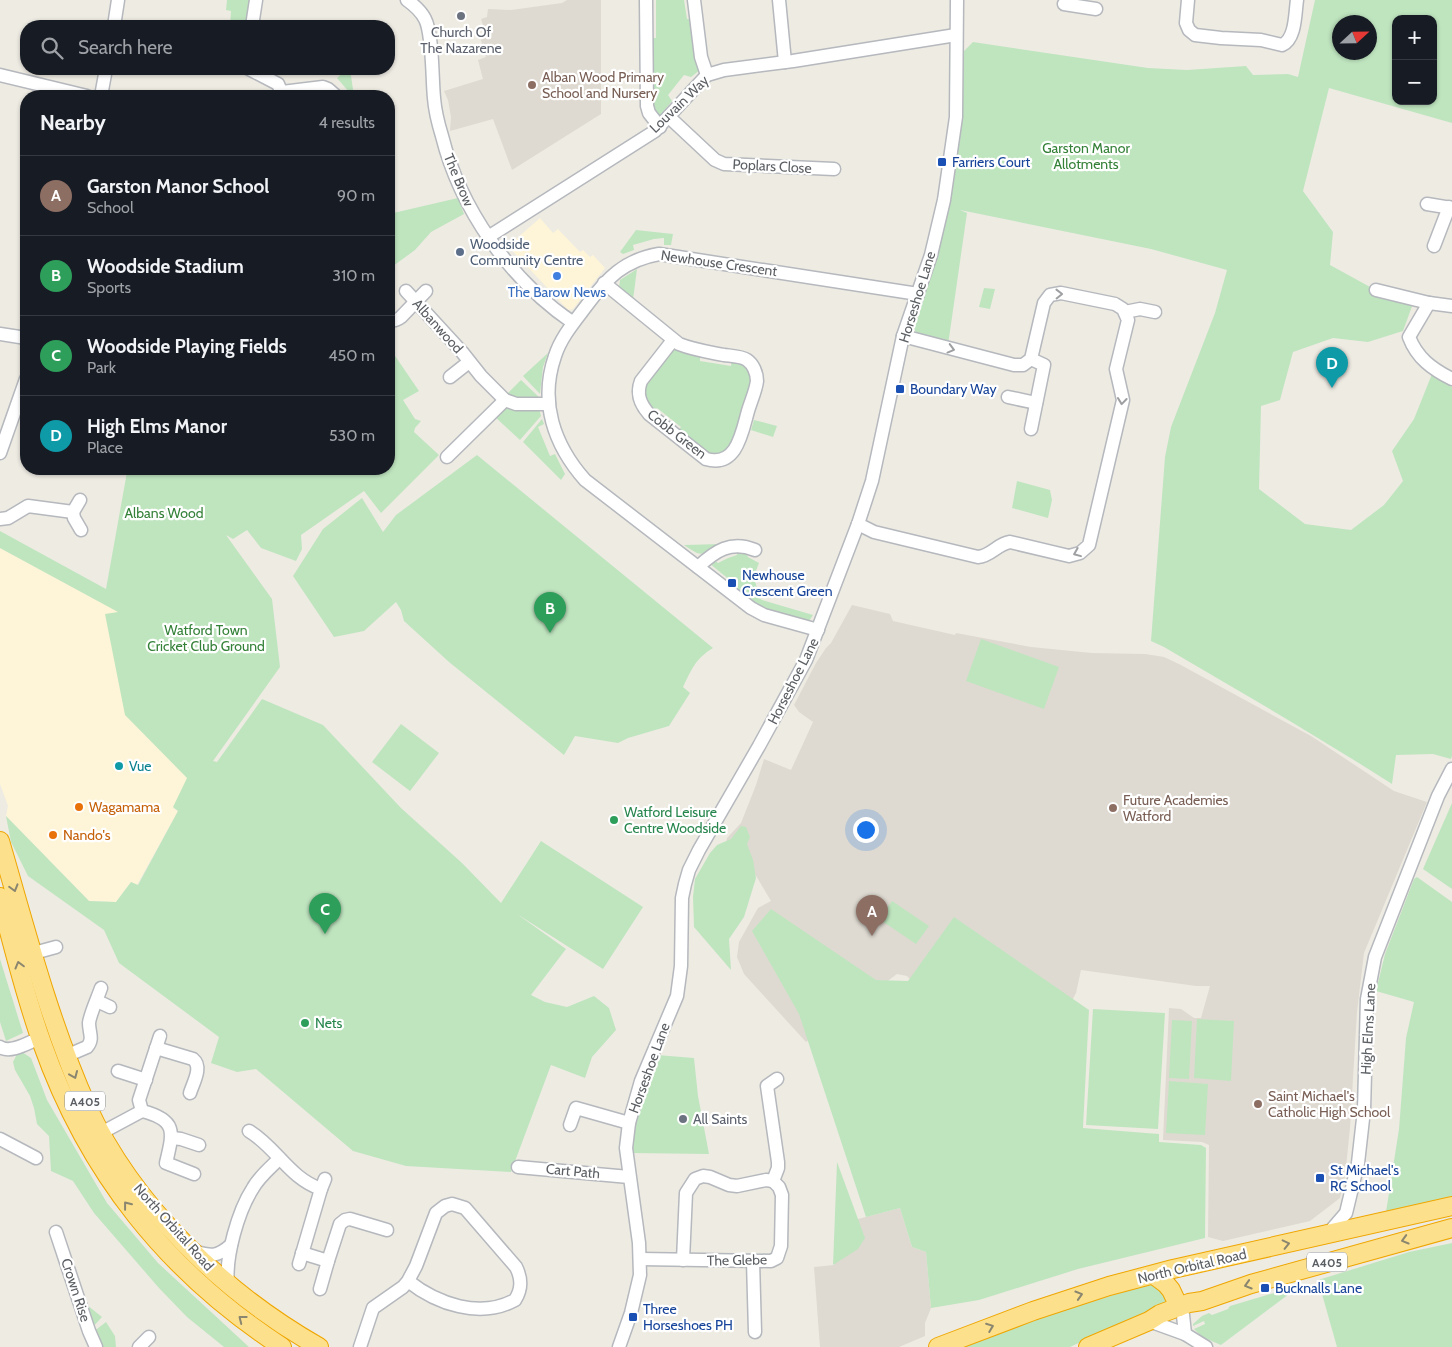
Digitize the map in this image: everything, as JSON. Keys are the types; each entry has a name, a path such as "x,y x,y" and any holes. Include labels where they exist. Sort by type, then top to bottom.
{"highway":[{"name":"North Orbital Road","path":"0,841 66,1056 88,1107 127,1174 160,1216 192,1251 228,1284 266,1313 319,1347"},
{"name":"North Orbital Road","path":"0,897 40,1038 75,1124 101,1168 131,1210 156,1240 198,1283 252,1327 282,1347"},
{"name":"North Orbital Road","path":"944,1346 1058,1302 1154,1275 1452,1206"},
{"name":"A405","path":"1088,1347 1160,1314 1181,1311 1189,1303 1202,1301 1251,1284 1452,1228"},
{"path":"1154,1275 1171,1290 1181,1311"}],"street":[{"path":"115,20 118,0"},
{"path":"253,20 256,0"},
{"path":"646,0 647,106 660,127"},
{"path":"694,0 701,58 706,75"},
{"path":"779,0 785,62"},
{"name":"Horseshoe Lane","path":"619,1347 632,1313 638,1288 640,1259 626,1148 629,1123 641,1081 677,996 681,966 682,898 689,870 806,660 858,524 872,481 903,336 931,254 947,182 956,118 957,0"},
{"path":"1188,0 1186,23 1189,30 1195,35 1261,40 1282,45 1289,41 1292,34 1297,0"},
{"name":"The Brow","path":"412,2 426,20 429,31 434,101 442,137 455,174 472,212 515,271 572,322"},
{"path":"1064,4 1088,5"},
{"name":"Louvain Way","path":"488,236 660,127 706,75 724,70 956,35"},
{"path":"0,75 62,90"},
{"path":"102,90 105,75"},
{"path":"261,75 278,84 280,90"},
{"path":"305,90 323,87 329,90"},
{"name":"Poplars Close","path":"669,117 715,160 724,164 834,169"},
{"path":"1427,204 1450,207 1434,246"},
{"name":"Newhouse Crescent","path":"818,630 764,615 751,608 585,480 564,453 556,437 549,404 551,372 555,355 572,322 604,283 630,262 638,258 659,254 918,294"},
{"name":"Cobb Green","path":"604,283 673,340 690,349 748,360 756,374 757,381 736,448 726,457 713,460 706,458 641,406 638,388 641,381 673,340"},
{"path":"1376,290 1429,303 1452,306"},
{"path":"395,320 407,312 426,291"},
{"name":"Albanwood","path":"406,292 505,400"},
{"path":"858,524 874,532 978,557 988,555 1000,545 1010,542 1074,556 1085,549 1088,544 1123,400 1116,369 1128,320 1121,306 1115,304 1061,292 1050,295 1044,302 1031,359 1022,365 1014,365 903,336"},
{"path":"1429,303 1409,337 1414,351 1452,379"},
{"path":"1125,312 1140,309 1155,312"},
{"path":"0,334 20,337"},
{"path":"1030,430 1044,365 1031,359"},
{"name":"Albanwood","path":"450,377 469,362"},
{"path":"0,453 20,396"},
{"path":"1008,396 1036,403"},
{"path":"454,454 505,400 516,404 549,404"},
{"path":"80,500 73,512 81,530"},
{"path":"0,519 6,520 28,506 73,512"},
{"path":"698,567 710,556 727,547 744,545 755,550"},
{"name":"High Elms Lane","path":"1327,1235 1346,1213 1358,1164 1362,1138 1367,999 1375,957 1438,796 1452,769"},
{"path":"34,953 56,947"},
{"path":"66,1056 89,1045 91,1034 89,1023 101,988"},
{"path":"97,1001 110,1007"},
{"path":"0,1047 5,1050 11,1049 40,1038"},
{"path":"142,1112 139,1100 161,1045 197,1062 198,1068 190,1093"},
{"path":"118,1071 146,1080"},
{"path":"683,1260 686,1193 695,1179 703,1176 710,1177 729,1185 737,1186 766,1180 773,1181 778,1168 778,1162 767,1083"},
{"path":"570,1125 576,1108 629,1123"},
{"path":"101,1132 142,1112 164,1120 169,1126 172,1138 166,1163 194,1174"},
{"path":"249,1131 259,1137 299,1178 309,1185 323,1184 300,1259 328,1261"},
{"path":"172,1138 199,1145"},
{"path":"0,1139 36,1158"},
{"path":"228,1284 226,1270 231,1245 248,1197 253,1187 279,1159"},
{"name":"Cart Path","path":"518,1167 629,1177"},
{"name":"The Glebe","path":"640,1259 771,1261 777,1258 782,1246 782,1195 779,1187 773,1181"},
{"path":"360,1347 373,1308 403,1287 408,1281 416,1266 436,1213 445,1206 452,1204 465,1208 516,1267 520,1275 521,1285 515,1300 498,1307 479,1308 447,1304 429,1296 408,1281"},
{"path":"1346,1213 1361,1227"},
{"path":"320,1289 340,1224 344,1220 350,1219 387,1230"},
{"name":"Crown Rise","path":"57,1232 96,1347"},
{"path":"192,1251 214,1255 222,1253 231,1245"},
{"path":"753,1261 756,1332"},
{"path":"1181,1311 1185,1334"},
{"path":"1148,1321 1185,1334 1206,1347"},
{"path":"139,1347 149,1337"}],"shaded area":[{"name":"Alban Wood Primary School and Nursery","path":"567,0 601,0 601,114 512,170 493,119 450,131 451,117 448,100 444,91 483,79 478,60 486,57 480,37 486,35 481,19 487,17 488,9 511,10 562,3"},
{"path":"540,218 553,233 558,229 580,252 583,250 590,257 593,255 605,268 573,309 568,310 508,246"},
{"path":"0,548 128,617 197,769 173,808 178,811 137,885 131,882 116,902 89,901 6,816 8,806 0,784"},
{"name":"Future Academies Watford","path":"852,605 890,614 893,621 955,635 956,633 1031,647 1092,653 1145,654 1164,657 1311,736 1394,791 1427,802 1364,953 1357,1012 1350,1128 1345,1177 1340,1198 1310,1221 1223,1241 1208,1237 1209,1145 1202,1142 1163,1140 1169,1008 1181,1009 1194,1018 1201,1018 1210,986 1196,986 1081,970 1076,993 1066,1012 971,1046 907,976 897,974 806,1042 744,974 737,957 739,942 758,908 771,901 755,874 726,843 727,838 741,823 764,759 791,770 813,722 799,712 794,705 816,663 831,643"},
{"path":"900,1208 912,1247 926,1252 931,1308 925,1323 925,1336 899,1347 820,1347 814,1267 834,1265 858,1219"}],"green space":[{"path":"227,0 252,0 250,20 230,20 231,11 226,10"},
{"path":"656,0 684,0 687,19 694,19 700,70 691,77 684,75 668,95 672,101 658,118 652,108 651,38 656,38"},
{"name":"Garston Manor Allotments","path":"1315,0 1452,0 1452,123 1329,88 1303,191 1333,232 1330,265 1372,288 1414,301 1403,331 1368,342 1333,338 1293,352 1280,400 1261,406 1259,489 1305,524 1351,530 1384,505 1403,481 1392,451 1414,419 1432,374 1452,387 1452,756 1451,759 1433,754 1396,755 1392,784 1279,714 1151,641 1165,457 1171,427 1215,313 1227,270 1151,249 960,210 967,213 948,345 917,334 914,329 944,224 954,171 961,117 963,52 973,42 1148,68 1187,70 1246,66 1253,75 1288,74 1298,77"},
{"path":"340,75 351,75 353,90 347,90 337,78"},
{"path":"458,198 464,214 431,232 415,250 395,265 395,213"},
{"path":"636,230 673,234 671,245 664,245 664,238 654,239 633,245 634,250 623,254 620,252"},
{"path":"637,269 633,300 619,287 620,280"},
{"path":"984,288 995,289 990,309 979,307"},
{"path":"673,348 700,354 700,361 731,366 732,359 750,372 752,381 736,441 725,455 709,457 678,431 681,427 657,408 653,412 650,406 646,396 647,381"},
{"path":"548,353 543,367 540,394 523,376"},
{"path":"395,356 419,391 403,400 415,419 421,421 414,432 439,455 381,513 364,491 301,535 302,549 296,561 261,548 247,530 233,539 226,535 272,599 280,667 213,761 217,762 262,699 323,725 401,808 462,863 501,903 541,841 643,907 603,969 517,914 566,949 531,995 545,1002 567,1007 594,996 609,1008 616,1030 592,1057 585,1078 551,1065 511,1172 406,1166 353,1151 256,1069 237,1072 211,1063 219,1037 119,963 104,930 28,876 11,842 6,816 89,901 116,902 131,882 138,885 178,811 173,807 187,778 125,715 105,614 118,612 0,548 0,531 106,589 126,475 395,475"},
{"path":"521,380 540,398 514,398 507,394"},
{"path":"506,405 539,408 541,416 520,440 494,416"},
{"path":"542,419 544,424 538,427 550,456 555,454 565,474 561,480 523,442"},
{"path":"754,420 777,426 773,437 751,430"},
{"path":"477,455 713,648 698,660 692,670 683,687 690,693 669,726 628,738 618,743 575,736 564,755 449,662 404,621 401,610 396,602 364,631 334,637 293,576 323,529 362,498 383,532 396,515"},
{"path":"1017,481 1050,490 1052,500 1048,518 1012,508"},
{"path":"721,544 702,554 684,545"},
{"path":"736,549 744,549 748,557 759,563 754,576 759,598 813,615 809,621 768,611 738,592 737,586 709,563 713,559 718,563 737,555"},
{"path":"981,639 1059,667 1044,709 966,681"},
{"path":"401,724 439,753 410,791 372,762"},
{"path":"1452,803 1452,889 1423,869"},
{"path":"741,826 746,827 750,837 747,844 753,860 756,878 744,917 729,939 731,970 694,927 693,897 695,879 710,853 717,845 731,839"},
{"path":"1417,877 1452,902 1452,1196 1386,1212 1399,1129 1406,1038 1414,1002 1376,991 1385,954 1414,879"},
{"path":"892,901 929,926 916,944 879,919"},
{"path":"771,909 876,980 908,981 954,917 1089,1010 1083,1128 1159,1134 1159,1142 1201,1145 1206,1148 1205,1238 1078,1269 979,1300 931,1308 926,1252 912,1247 900,1208 866,1217 799,1014 752,931"},
{"path":"0,959 23,1033 6,1041 0,1022"},
{"path":"1093,1009 1165,1013 1158,1129 1086,1125"},
{"path":"1197,1019 1234,1021 1231,1081 1194,1078"},
{"path":"1172,1020 1192,1021 1189,1079 1169,1078"},
{"path":"22,1052 31,1058 47,1100 107,1203 158,1263 249,1347 224,1347 187,1317 159,1288 94,1213 73,1181 51,1171 49,1136 37,1124 30,1096 15,1070 13,1062 17,1054"},
{"path":"657,1055 694,1058 698,1096 709,1154 631,1153 641,1103"},
{"path":"1169,1081 1208,1084 1205,1135 1166,1133"},
{"path":"837,1162 865,1238 858,1249 833,1265"},
{"path":"1452,1243 1452,1347 1337,1347 1318,1280 1409,1252"},
{"path":"1150,1284 1158,1285 1166,1299 1164,1305 1070,1347 954,1347 1054,1313"},
{"path":"1301,1285 1221,1345 1202,1337 1194,1329 1205,1324 1204,1321 1193,1326 1202,1316 1209,1313 1212,1315 1228,1309 1230,1306"},
{"path":"87,1305 102,1317 92,1328 85,1306"},
{"path":"106,1322 115,1336 116,1347 100,1347 93,1332"}],"place":[{"name":"Church Of The Nazarene","path":"461,16"},
{"name":"Alban Wood Primary School and Nursery","path":"532,85"},
{"name":"Farriers Court","path":"942,162"},
{"name":"Woodside Community Centre","path":"460,252"},
{"name":"The Barow News","path":"557,276"},
{"name":"High Elms Manor","path":"1332,388"},
{"name":"Boundary Way","path":"900,389"},
{"name":"Newhouse Crescent Green","path":"732,583"},
{"name":"Woodside Stadium","path":"550,633"},
{"name":"Vue","path":"119,766"},
{"name":"Wagamama","path":"79,807"},
{"name":"Future Academies Watford","path":"1113,808"},
{"name":"Watford Leisure Centre Woodside","path":"614,820"},
{"name":"Nando's","path":"53,835"},
{"name":"Woodside Playing Fields","path":"325,934"},
{"name":"Garston Manor School","path":"872,936"},
{"name":"Nets","path":"305,1023"},
{"name":"Saint Michael's Catholic High School","path":"1258,1104"},
{"name":"All Saints","path":"683,1119"},
{"name":"St Michael's RC School","path":"1320,1178"},
{"name":"Bucknalls Lane","path":"1265,1288"},
{"name":"Three Horseshoes PH","path":"633,1317"}],"park label":[{"name":"Albans Wood","path":"164,513"},
{"name":"Watford Town Cricket Club Ground","path":"206,638"}]}
